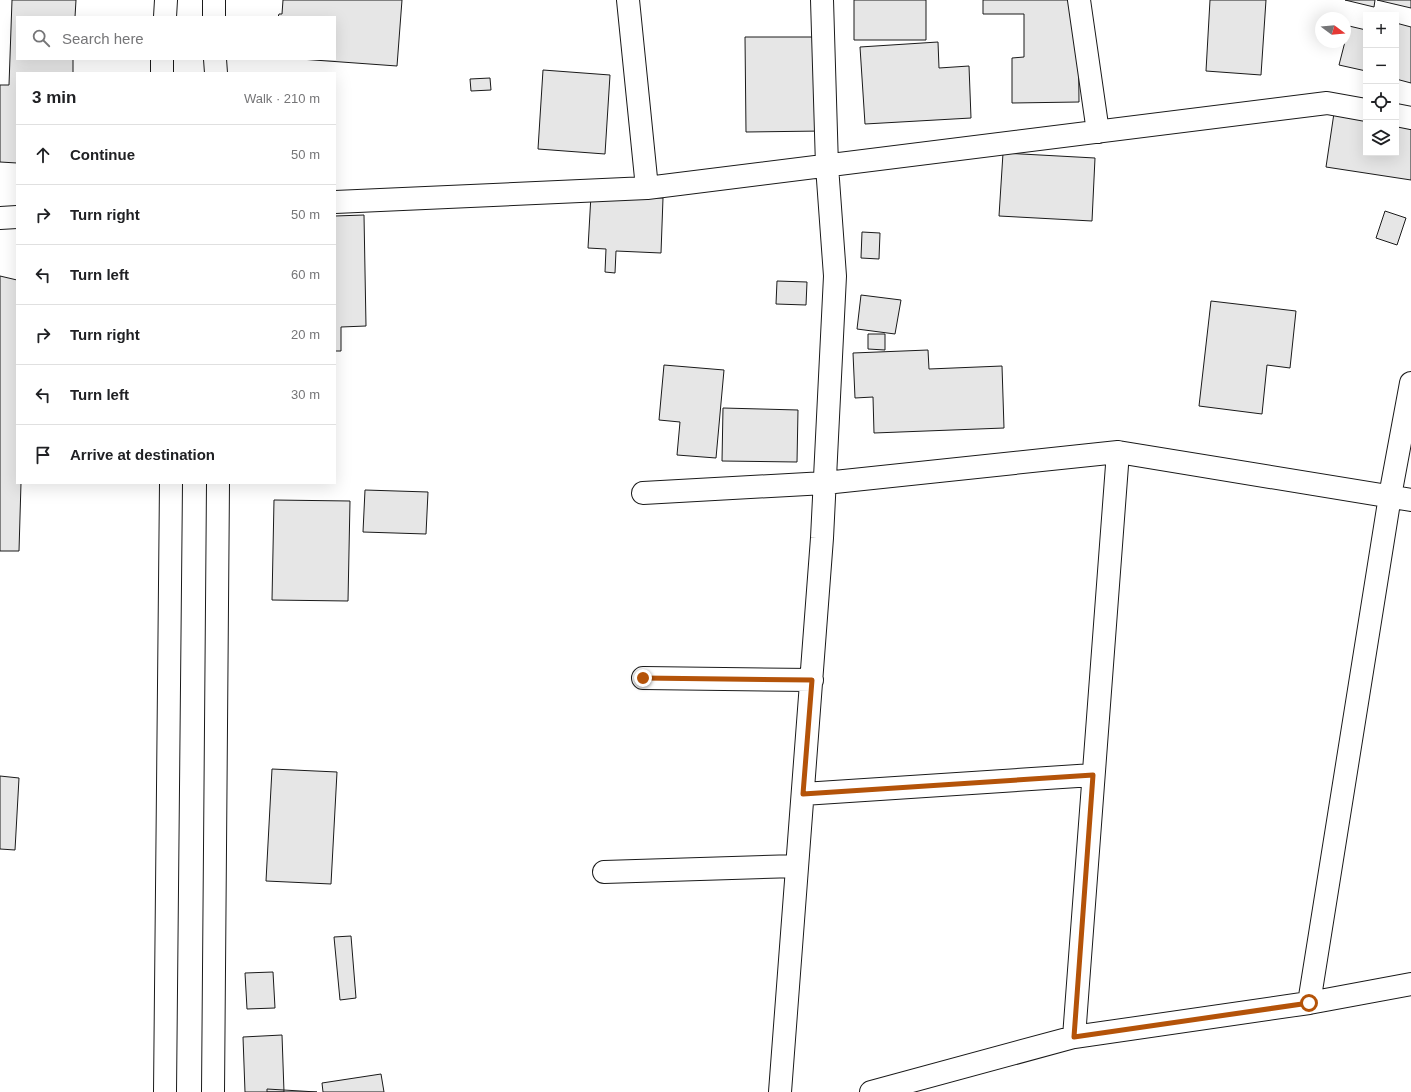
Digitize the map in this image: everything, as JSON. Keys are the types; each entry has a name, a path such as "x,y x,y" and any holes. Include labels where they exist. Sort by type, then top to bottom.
{"street":[{"path":"165,16 166,0"},
{"path":"214,0 214,16"},
{"path":"628,0 648,188"},
{"path":"780,1092 822,538 835,276 827,166 822,0"},
{"path":"1079,0 1098,132"},
{"path":"162,60 162,72"},
{"path":"215,60 216,72"},
{"path":"336,202 648,188 1327,103 1363,109"},
{"path":"1399,116 1411,118"},
{"path":"0,218 16,217"},
{"path":"1309,1003 1401,498 1411,383"},
{"path":"1074,1037 1118,452"},
{"path":"642,493 825,483 1118,452 1401,498"},
{"path":"165,1092 171,484"},
{"path":"213,1092 218,484"},
{"path":"643,678 812,680"},
{"path":"803,794 1093,775"},
{"path":"604,872 797,866"},
{"path":"871,1092 1074,1037 1309,1003 1411,984"}],"building":[{"path":"12,0 76,0 75,16 16,16 16,60 73,60 73,72 16,72 16,163 0,162 0,85 9,85"},
{"path":"283,0 402,0 397,66 314,60 336,60 336,16 278,16 279,14 282,14"},
{"path":"854,0 926,0 926,40 854,40"},
{"path":"983,0 1070,0 1078,5 1079,102 1012,103 1012,58 1024,57 1024,14 983,14"},
{"path":"1210,0 1266,0 1261,75 1206,71"},
{"path":"1345,0 1375,0 1374,7"},
{"path":"1377,0 1411,0 1411,8"},
{"path":"1399,24 1411,27 1411,83 1399,80"},
{"path":"1351,26 1363,29 1363,70 1339,65 1343,48 1351,48"},
{"path":"745,37 823,37 823,131 746,132"},
{"path":"938,42 939,68 969,66 971,118 865,124 860,47"},
{"path":"543,70 610,75 605,154 538,149"},
{"path":"490,78 491,90 471,91 470,79"},
{"path":"1334,113 1363,118 1363,156 1399,156 1399,122 1411,124 1411,180 1326,167"},
{"path":"1003,153 1095,158 1092,221 999,216"},
{"path":"591,195 663,198 661,253 616,251 615,273 605,272 606,249 588,248"},
{"path":"1385,211 1406,218 1397,245 1376,238"},
{"path":"364,215 366,326 341,327 341,351 336,351 336,216"},
{"path":"862,232 880,233 879,259 861,258"},
{"path":"0,276 16,280 16,484 21,484 19,551 0,551"},
{"path":"777,281 807,282 806,305 776,304"},
{"path":"861,295 901,300 895,334 857,329"},
{"path":"1211,301 1296,311 1290,368 1267,365 1262,414 1199,406"},
{"path":"868,334 885,334 885,350 868,349"},
{"path":"928,350 929,369 1002,366 1004,428 874,433 873,397 855,398 853,353"},
{"path":"664,365 724,370 716,458 677,455 680,422 659,420"},
{"path":"723,408 798,410 797,462 722,461"},
{"path":"365,490 428,492 426,534 363,532"},
{"path":"274,500 350,501 348,601 272,600"},
{"path":"272,769 337,772 331,884 266,881"},
{"path":"0,776 19,778 15,850 0,849"},
{"path":"351,936 356,998 340,1000 334,937"},
{"path":"273,972 275,1008 247,1009 245,973"},
{"path":"282,1035 284,1092 245,1092 243,1037"},
{"path":"381,1074 384,1092 323,1092 322,1083"},
{"path":"267,1089 317,1092 267,1092"}],"route":[{"path":"643,678 812,680 803,794 1093,775 1074,1037 1309,1003"}]}
